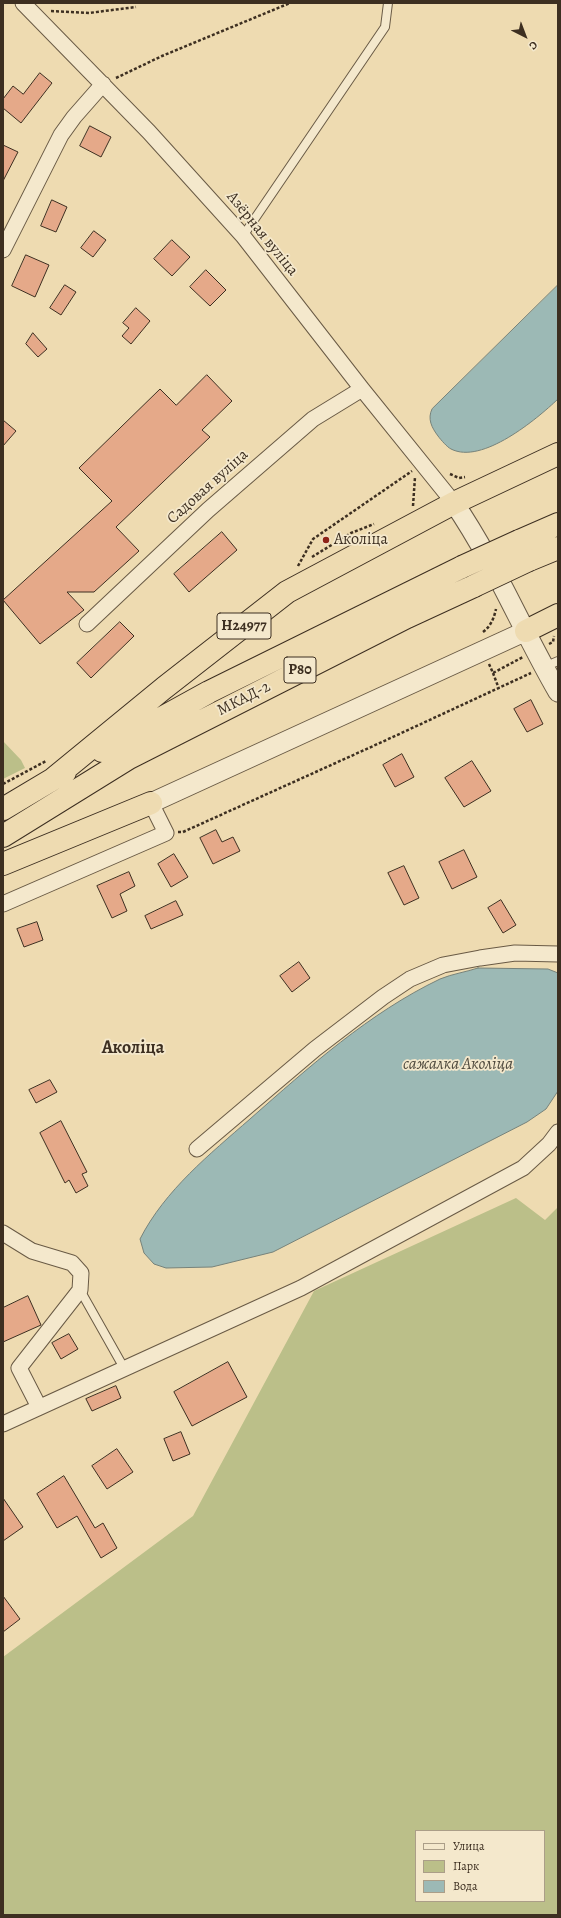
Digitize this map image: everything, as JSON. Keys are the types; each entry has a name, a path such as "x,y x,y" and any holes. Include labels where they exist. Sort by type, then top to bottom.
{"highway":[{"name":"Н24977","path":"53,779 164,688 287,592 454,503 558,454"},
{"name":"Р80","path":"3,809 53,779 209,692 462,567 558,524"},
{"name":"МКАД-2","path":"3,836 128,758 408,617 529,560 558,548"},
{"path":"526,631 558,615"},
{"path":"3,864 151,803"}],"street":[{"name":"Азёрная вуліца","path":"27,7 103,84 243,236 362,389 454,503"},
{"path":"3,250 61,136 74,117 103,84"},
{"name":"Садовая вуліца","path":"87,624 208,510 307,424 362,389"},
{"path":"454,503 478,541 558,692"},
{"path":"3,904 166,833 151,803 526,631"},
{"path":"197,1149 315,1048 383,997 410,979 443,966 480,958 515,953 558,954"},
{"path":"3,1424 301,1288 523,1168 549,1144 558,1132"},
{"path":"3,1232 32,1251 72,1263 81,1272 80,1290 19,1368 39,1407"}],"lane":[{"path":"243,236 385,27 388,3"},
{"path":"80,1290 124,1368"}],"path":[{"path":"103,84 162,56 290,3"},
{"path":"27,7 89,13 136,7"},
{"path":"413,510 416,469"},
{"path":"446,472 459,478 471,476"},
{"path":"311,558 351,533 378,523"},
{"path":"299,568 305,563"},
{"path":"166,833 183,832 499,689 545,666"},
{"path":"493,672 499,689"}],"green space":[{"path":"3,741 21,760 25,768 3,779"},
{"path":"516,1198 545,1220 558,1207 558,1915 3,1915 3,1657 193,1516 314,1291"}],"water":[{"path":"558,285 558,399 537,418 523,428 508,438 493,445 478,451 464,452 449,448 439,438 432,427 430,416 432,409"},
{"name":"сажалка Аколіца","path":"478,968 548,969 558,973 558,1091 546,1109 527,1122 273,1252 212,1267 166,1268 154,1264 144,1253 140,1239 150,1221 175,1189 204,1159 317,1061 364,1025 414,993 440,979"}],"building":[{"path":"40,73 52,83 21,123 3,108 3,99 13,86 23,94"},
{"path":"90,126 111,137 101,157 80,146"},
{"path":"3,145 18,152 3,181"},
{"path":"52,200 67,207 56,232 41,226"},
{"path":"94,231 106,240 93,257 81,248"},
{"path":"172,240 190,257 172,276 154,259"},
{"path":"26,255 49,265 35,297 12,286"},
{"path":"206,270 226,290 210,306 190,287"},
{"path":"65,285 76,292 61,315 50,308"},
{"path":"136,308 150,321 131,344 122,336 129,328 123,323"},
{"path":"33,333 47,349 38,357 26,344"},
{"path":"207,375 232,401 202,430 210,437 116,527 139,551 94,592 67,592 84,610 40,644 3,600 112,501 79,468 160,389 176,405"},
{"path":"3,420 16,431 3,446"},
{"path":"222,532 237,550 189,592 174,574"},
{"path":"120,622 134,636 91,678 77,663"},
{"path":"531,700 543,724 527,732 514,709"},
{"path":"402,754 414,777 395,787 383,765"},
{"path":"472,761 491,791 464,807 445,778"},
{"path":"216,830 222,842 233,837 240,851 213,864 200,838"},
{"path":"464,850 477,877 452,889 439,862"},
{"path":"174,854 188,877 171,887 158,864"},
{"path":"404,866 419,898 404,905 388,873"},
{"path":"129,872 135,886 120,894 127,911 112,918 97,886"},
{"path":"501,900 516,925 503,933 488,908"},
{"path":"176,901 183,915 151,929 145,916"},
{"path":"37,922 43,940 24,947 17,929"},
{"path":"299,962 310,978 292,992 280,976"},
{"path":"50,1080 57,1092 36,1103 29,1090"},
{"path":"61,1121 87,1172 82,1174 88,1186 76,1193 69,1180 65,1183 40,1133"},
{"path":"28,1296 41,1325 3,1342 3,1308"},
{"path":"69,1334 78,1349 61,1359 52,1343"},
{"path":"228,1362 247,1397 192,1426 174,1392"},
{"path":"116,1386 121,1398 92,1411 86,1399"},
{"path":"181,1432 190,1454 173,1461 164,1439"},
{"path":"117,1449 133,1472 107,1489 92,1466"},
{"path":"64,1476 95,1528 103,1523 117,1548 101,1558 77,1516 57,1528 37,1494"},
{"path":"3,1498 23,1527 3,1541"},
{"path":"3,1596 20,1619 3,1632"}],"place":[{"name":"Аколіца","path":"326,540"}],"district":[{"name":"Аколіца","path":"133,1049"}]}
